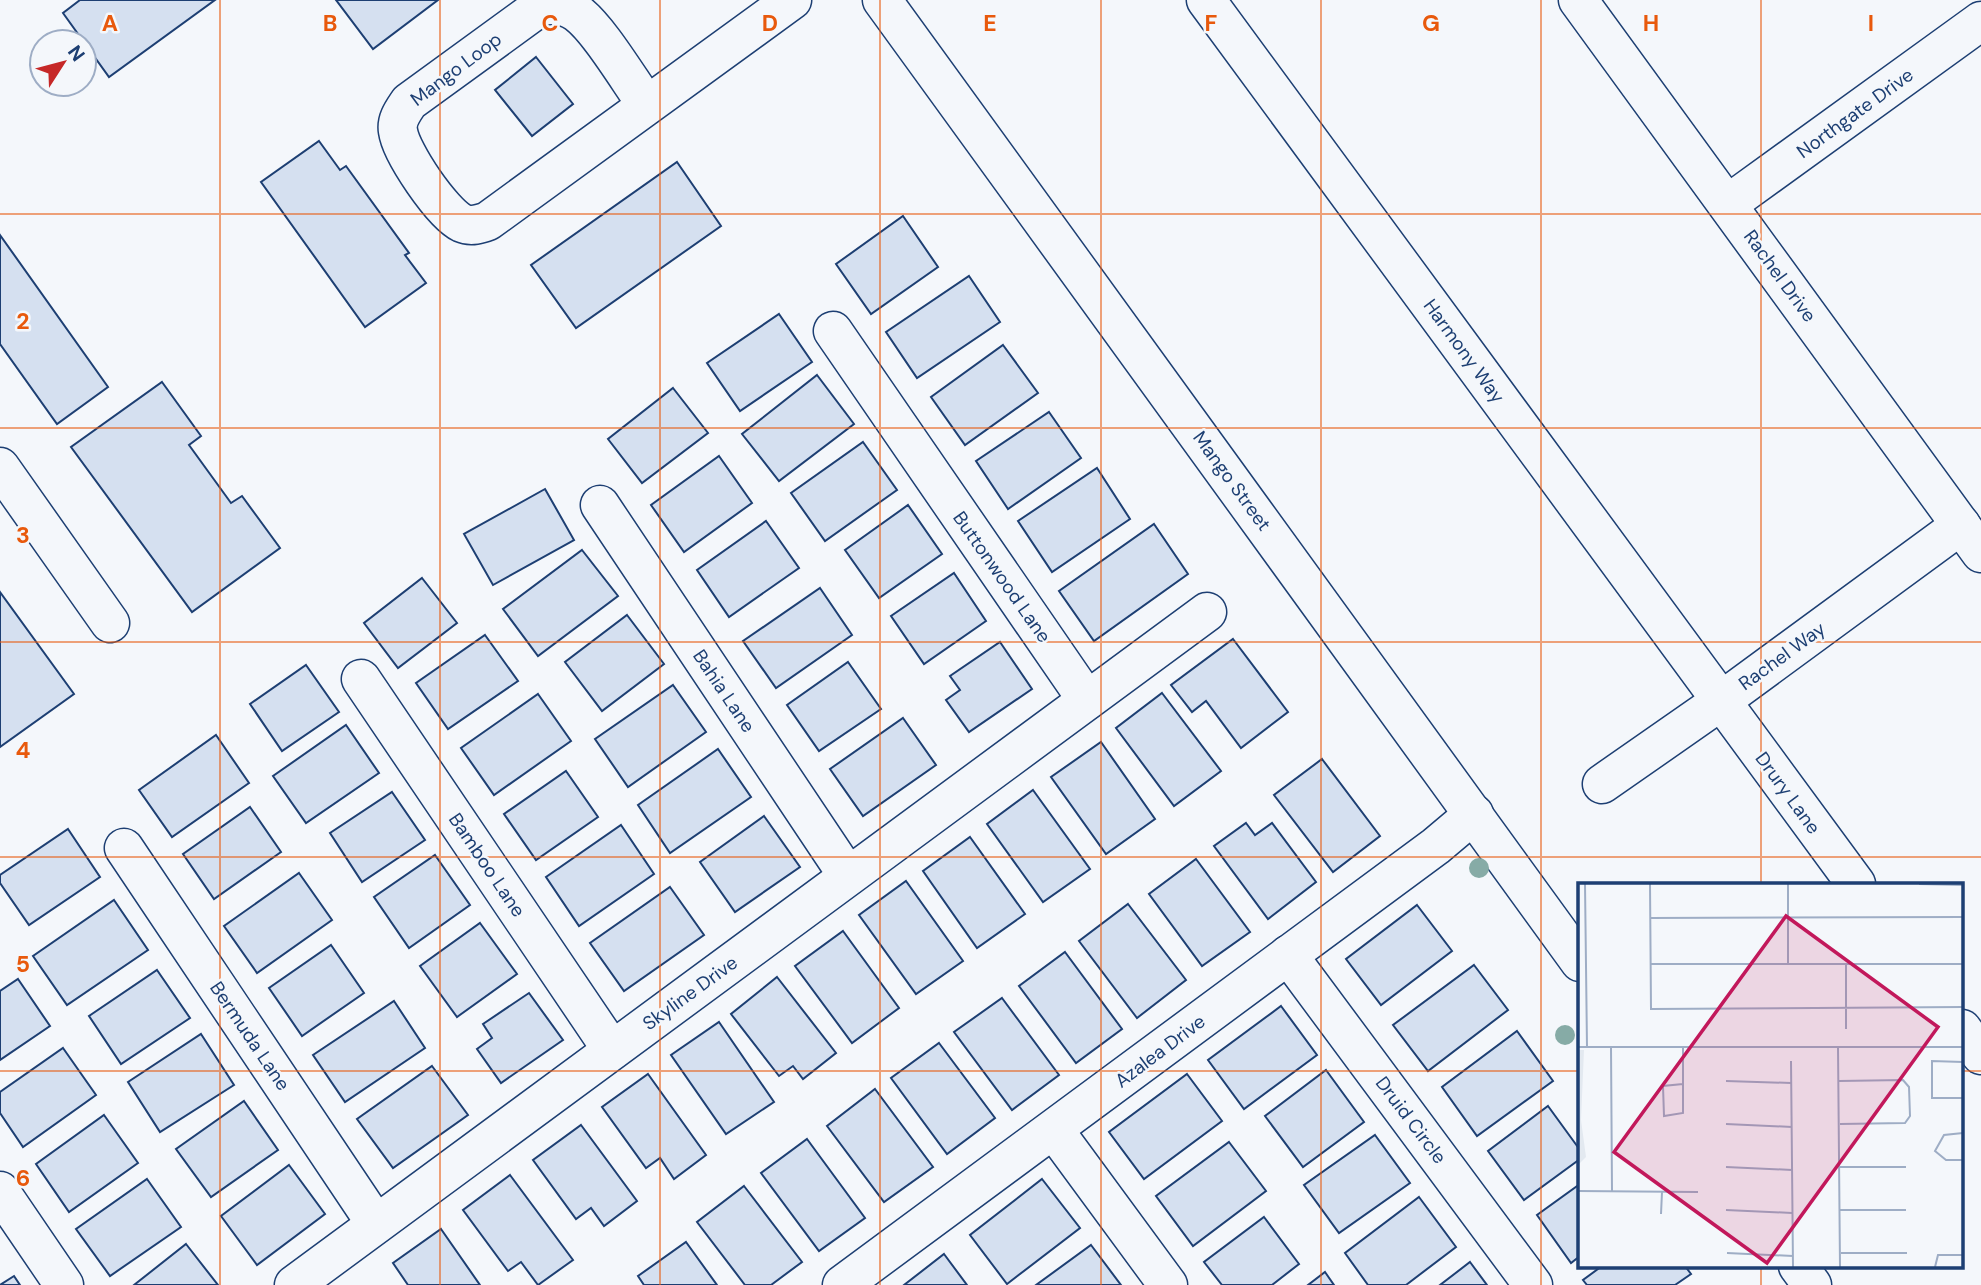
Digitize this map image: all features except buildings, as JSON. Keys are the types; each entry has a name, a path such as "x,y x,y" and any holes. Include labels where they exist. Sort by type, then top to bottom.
{"street":[{"name":"Mango Loop","path":"647,105 593,30 577,13 553,5 541,6 409,102 400,115 397,129 402,148 439,202 453,217 465,224 476,225 488,221 792,0"},
{"name":"Mango Street","path":"882,0 1578,959"},
{"name":"Harmony Way","path":"1206,0 1721,701"},
{"name":"Rachel Drive","path":"1578,0 1971,539"},
{"path":"1967,0 1981,20"},
{"name":"Northgate Drive","path":"1728,204 1981,20"},
{"name":"Buttonwood Lane","path":"833,331 1087,700"},
{"path":"0,467 110,623"},
{"name":"Bahia Lane","path":"600,505 848,876"},
{"name":"Rachel Way","path":"1602,784 1721,701 1971,539"},
{"path":"1087,700 1207,612"},
{"name":"Bamboo Lane","path":"361,679 612,1050"},
{"name":"Skyline Drive","path":"293,1285 1087,700"},
{"name":"Drury Lane","path":"1721,701 1855,883"},
{"name":"Azalea Drive","path":"842,1285 1436,846 1474,814"},
{"name":"Bermuda Lane","path":"124,848 376,1224"},
{"name":"Druid Circle","path":"1288,955 1533,1285"},
{"path":"1964,1032 1981,1055"},
{"path":"1054,1130 1168,1285"},
{"path":"0,1191 64,1285"},
{"path":"1799,1268 1812,1285"}]}
